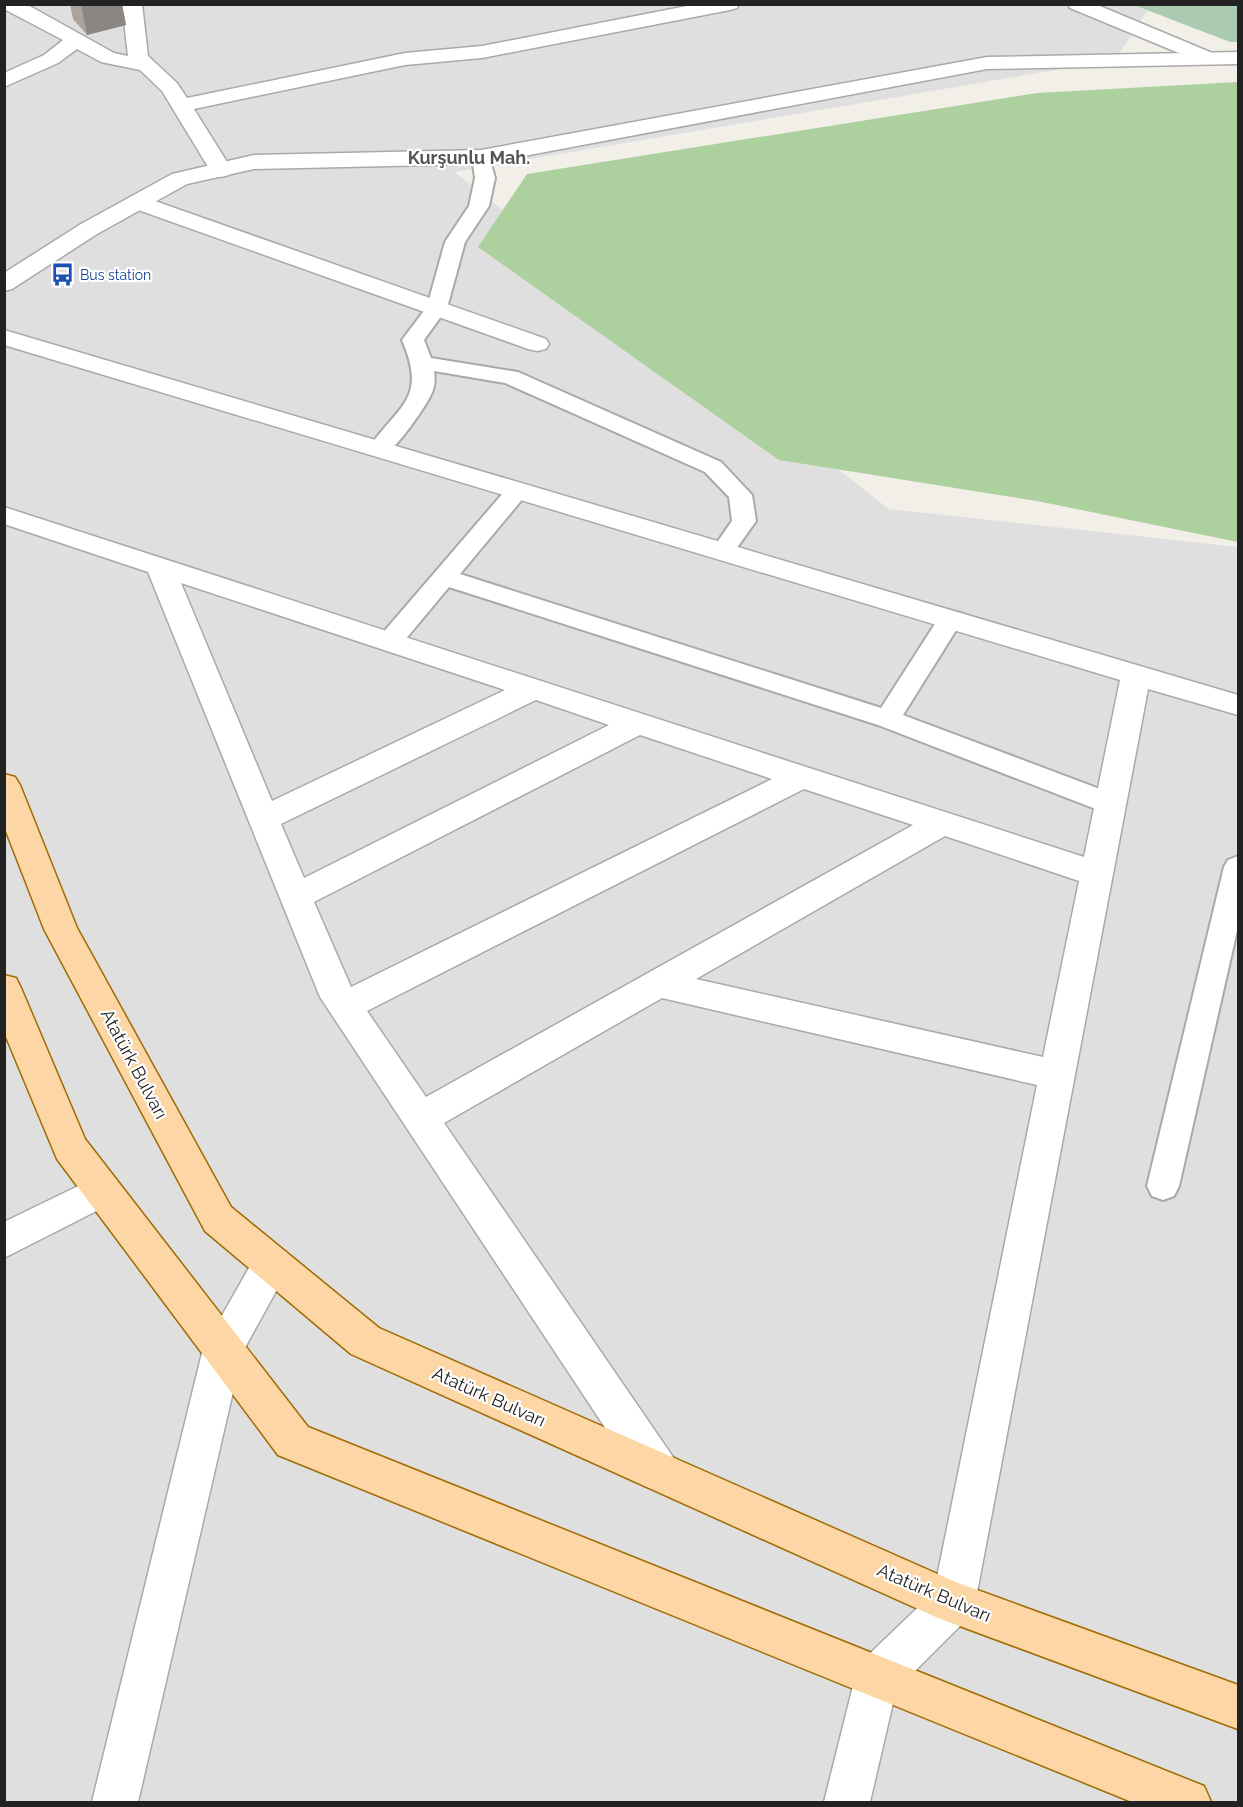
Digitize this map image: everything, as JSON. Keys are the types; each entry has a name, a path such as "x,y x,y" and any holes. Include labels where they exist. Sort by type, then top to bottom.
{"main road":[{"name":"Atatürk Bulvarı","path":"4,785 61,928 218,1219 365,1341 953,1603 1239,1707"},
{"path":"4,988 70,1148 293,1441 1188,1803"}],"street":[{"path":"9,4 108,58 148,66"},
{"path":"132,4 138,57 170,87 221,170"},
{"path":"181,106 405,59 482,51 662,11 730,4"},
{"path":"1077,4 1106,10 1210,59"},
{"path":"4,81 51,59 76,40"},
{"path":"4,284 89,229 180,179 254,162 481,158 987,63 1239,58"},
{"path":"138,202 537,344"},
{"path":"4,337 1239,705"},
{"path":"4,515 1097,874"},
{"path":"160,566 332,987 658,1472"},
{"path":"847,1803 877,1678 953,1603 1136,674"},
{"path":"263,819 534,689"},
{"path":"295,897 638,723"},
{"path":"345,1006 802,777"},
{"path":"421,1118 943,823"},
{"path":"659,984 1058,1075"},
{"path":"4,1240 103,1190"},
{"path":"115,1803 223,1349 272,1264"}],"lane":[{"path":"379,449 411,410 424,384 423,363 413,340 437,308 456,242 479,206 485,178 481,158"},
{"path":"423,363 510,377 713,467 740,495 744,521 723,551"},
{"path":"390,641 518,490"},
{"path":"445,577 887,719 1111,804"},
{"path":"887,719 951,619"},
{"path":"1163,1186 1239,867"}],"shaded area":[{"path":"5,5 1151,5 1115,60 454,172 889,509 1238,547 1238,1802 5,1802"}],"green space":[{"path":"1134,5 1238,5 1238,42 1230,42"},
{"path":"1238,82 1238,542 1037,501 779,460 478,247 527,174 1037,93"}],"place":[{"name":"Bus station","path":"62,275"}],"district":[{"name":"Kurşunlu Mah.","path":"469,158"}]}
